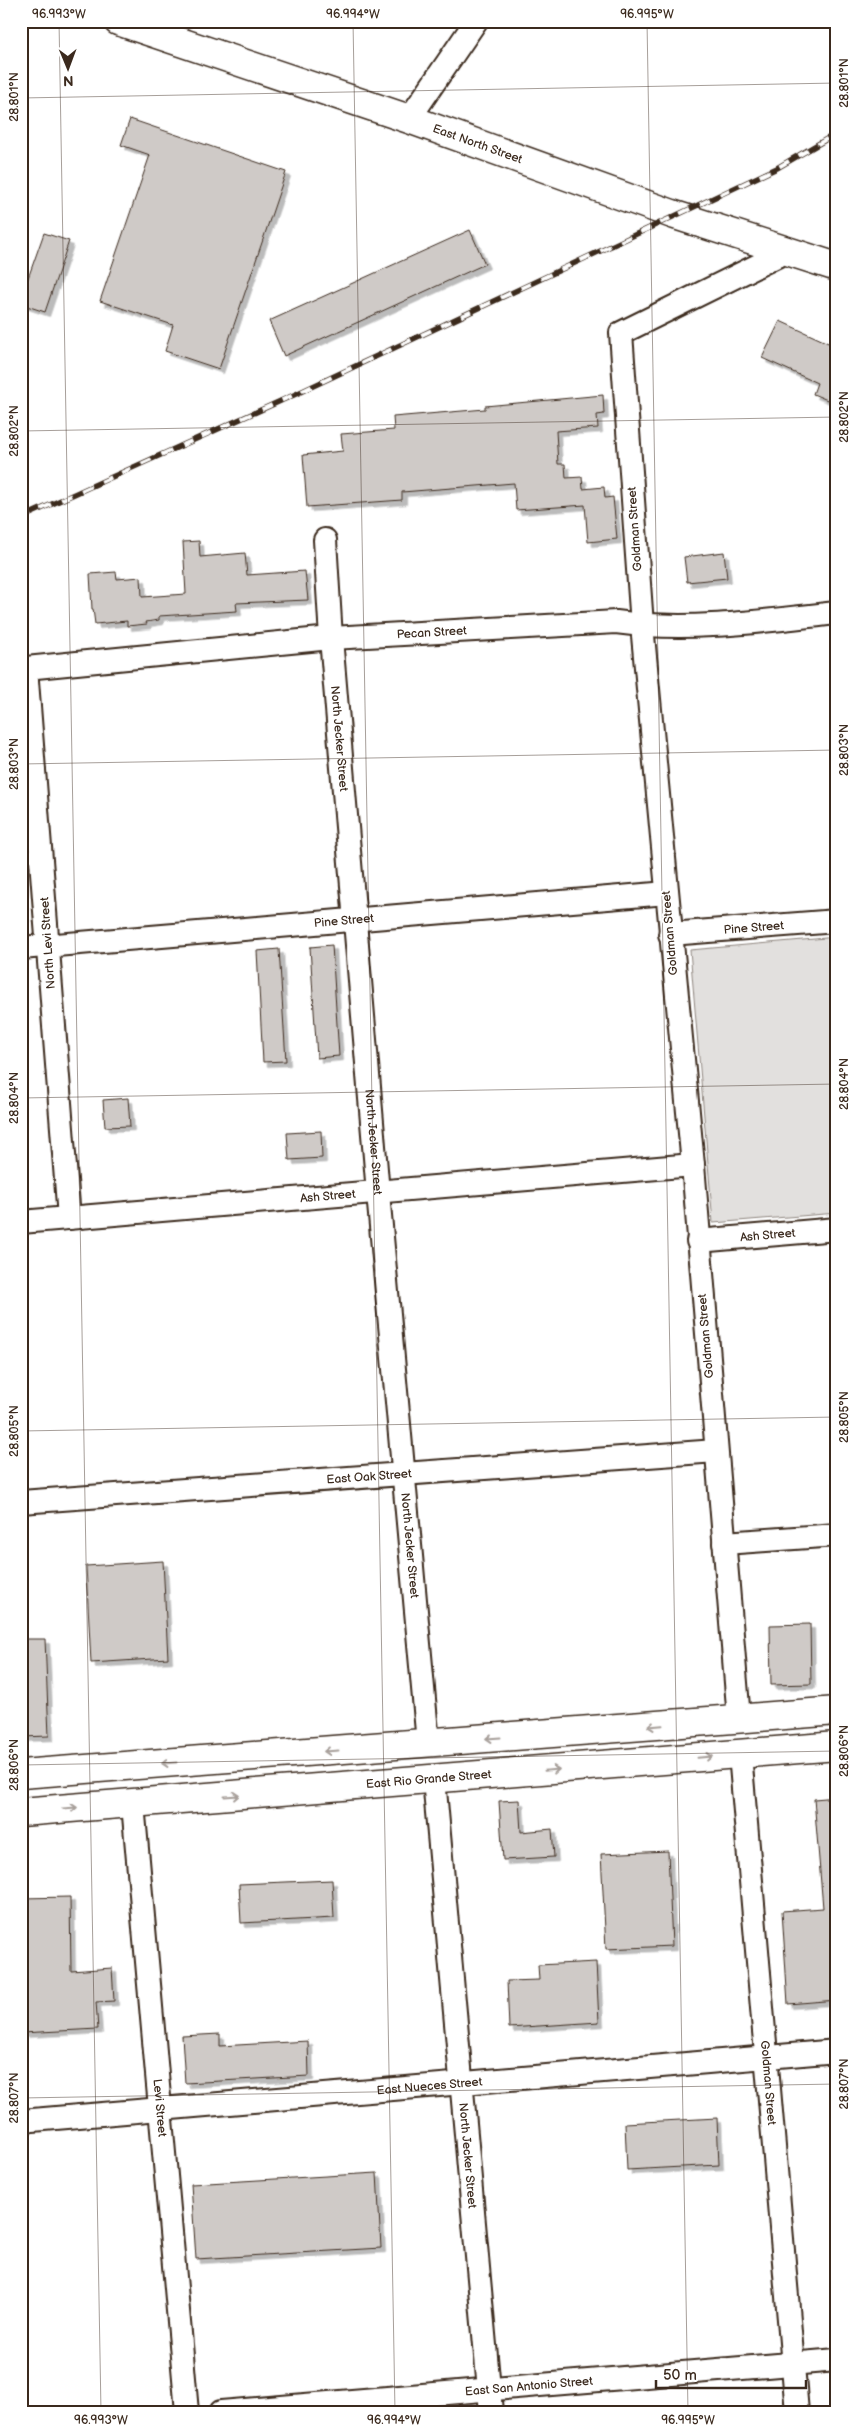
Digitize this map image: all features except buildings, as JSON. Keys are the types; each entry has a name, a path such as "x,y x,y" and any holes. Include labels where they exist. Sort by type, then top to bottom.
{"main road":[{"name":"East North Street","path":"118,21 409,119 676,215 837,267"},
{"path":"21,1774 831,1711"},
{"path":"740,1754 751,1740 766,1734 808,1728 818,1723 831,1711"},
{"path":"657,1761 679,1741 726,1736 739,1719"},
{"name":"East Rio Grande Street","path":"21,1812 837,1746"}],"street":[{"path":"409,119 476,21"},
{"name":"Goldman Street","path":"739,1719 693,1165 642,625 620,333 789,250"},
{"name":"North Jecker Street","path":"325,540 331,638 378,1193 428,1743"},
{"name":"Pecan Street","path":"26,668 331,638 616,622 697,627 837,613"},
{"name":"North Levi Street","path":"26,668 70,1218"},
{"name":"Pine Street","path":"21,948 667,893"},
{"name":"Pine Street","path":"670,934 837,921"},
{"name":"Ash Street","path":"21,1222 693,1165"},
{"name":"Ash Street","path":"698,1241 837,1229"},
{"name":"East Oak Street","path":"21,1502 716,1451"},
{"path":"724,1544 837,1535"},
{"name":"Goldman Street","path":"740,1754 797,2412"},
{"name":"North Jecker Street","path":"434,1779 490,2401"},
{"name":"Levi Street","path":"132,1804 187,2412"},
{"name":"East Nueces Street","path":"21,2121 837,2051"},
{"name":"East San Antonio Street","path":"221,2412 490,2401 837,2360"}],"shaded area":[{"path":"837,937 837,1213 713,1223 690,950"}],"railway":[{"path":"21,518 296,394 777,168 837,133"}]}
